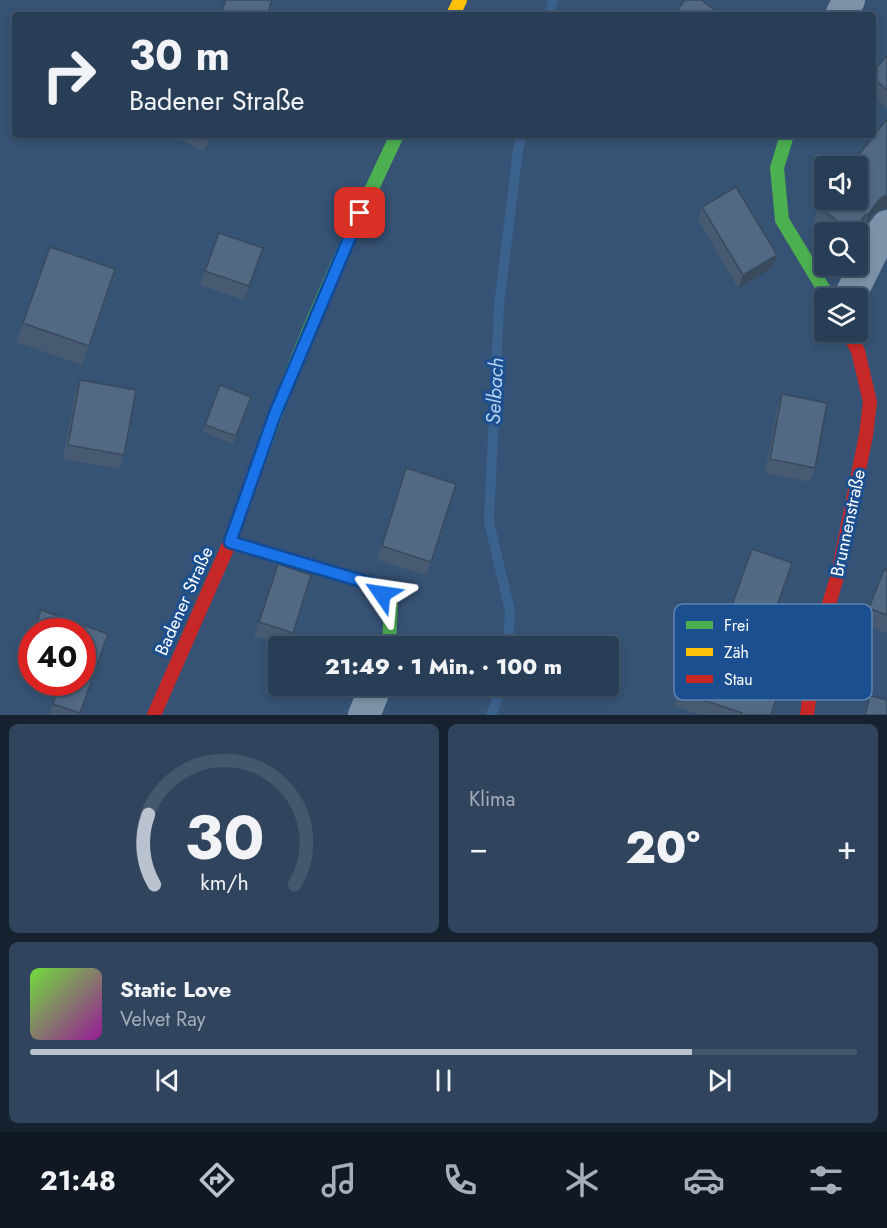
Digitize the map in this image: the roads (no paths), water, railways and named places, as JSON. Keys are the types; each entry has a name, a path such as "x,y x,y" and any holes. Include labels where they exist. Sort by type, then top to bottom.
{"street":[{"name":"Badener Straße","path":"154,715 230,542 275,414 351,232 396,138"},
{"path":"786,138 777,168 782,220 823,288"},
{"path":"854,288 887,226"},
{"name":"Brunnenstraße","path":"829,604 838,574 866,435 870,402 858,351 853,342"},
{"path":"230,542 372,584 391,605 389,636"},
{"path":"364,715 372,696"},
{"name":"Brunnenstraße","path":"807,715 809,700"}],"waterway":[{"name":"Selbach","path":"550,12 553,0"},
{"name":"Selbach","path":"509,636 510,611 489,522 499,305 521,138"},
{"name":"Selbach","path":"491,715 499,696"}]}
